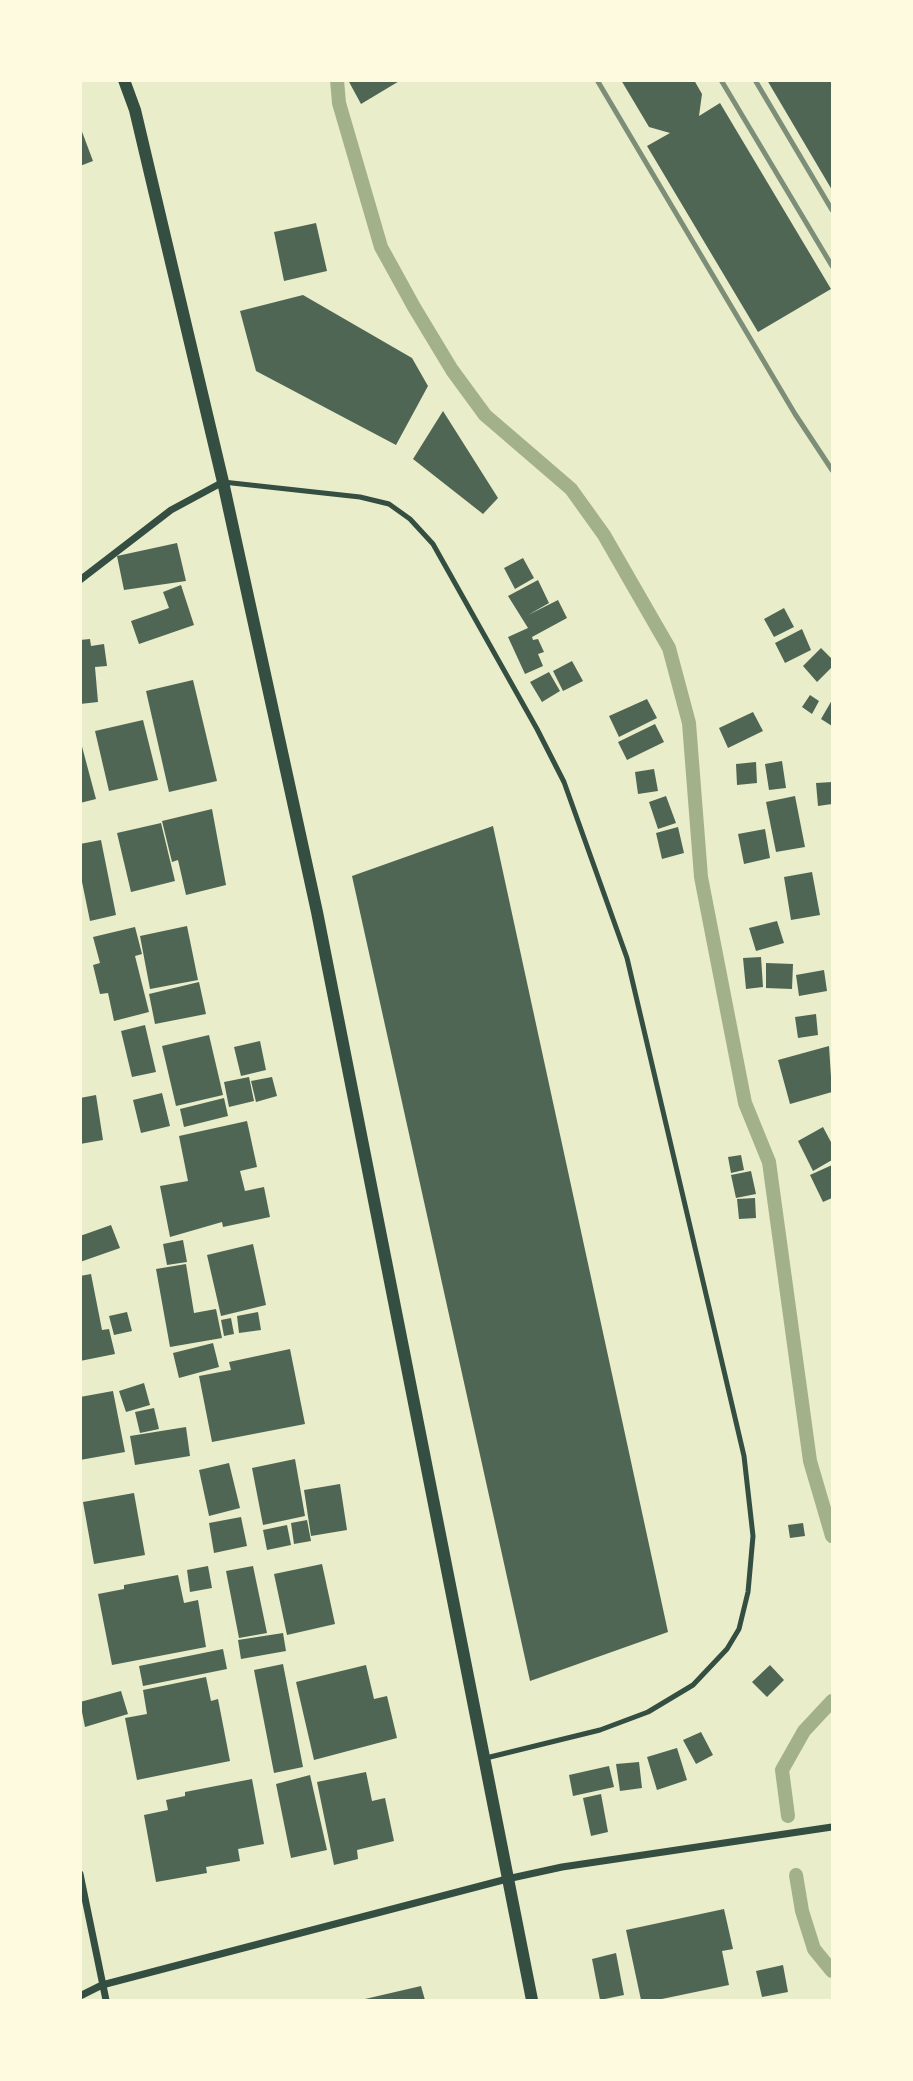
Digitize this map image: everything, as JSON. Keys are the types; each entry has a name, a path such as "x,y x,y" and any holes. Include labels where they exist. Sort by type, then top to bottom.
{"street":[{"path":"124,80 135,110 223,482 317,912 532,2000"},
{"path":"80,580 171,510 223,482"},
{"path":"80,1996 102,1985 507,1879 562,1867 832,1827"},
{"path":"80,1874 106,2000"}],"lane":[{"path":"223,482 360,497 389,504 410,519 433,544 564,782 627,958 744,1456 753,1536 748,1592 739,1629 727,1649 694,1685 648,1712 600,1730 483,1759"}],"building":[{"path":"348,80 401,80 361,104"},
{"path":"621,80 694,80 702,94 699,116 720,103 831,289 758,332 647,146 670,133 649,127"},
{"path":"767,80 832,80 832,190"},
{"path":"80,130 93,161 80,166"},
{"path":"316,223 327,271 284,281 274,232"},
{"path":"303,295 412,358 428,386 396,445 256,371 240,311"},
{"path":"443,411 498,498 483,514 413,459"},
{"path":"177,543 186,581 124,590 117,556"},
{"path":"523,558 534,578 515,589 504,568"},
{"path":"538,580 549,603 528,615 558,600 567,618 532,637 533,640 538,639 544,652 538,654 543,666 525,674 508,637 528,628 508,596"},
{"path":"181,585 194,625 139,644 131,621 169,608 163,592"},
{"path":"784,608 794,627 774,637 764,619"},
{"path":"802,629 811,650 785,663 775,643"},
{"path":"90,639 91,646 104,644 107,666 95,667 98,702 80,704 80,640"},
{"path":"821,648 832,659 832,667 817,682 803,666"},
{"path":"572,661 583,681 563,691 553,671"},
{"path":"549,672 560,691 542,702 530,682"},
{"path":"193,680 217,781 169,792 146,691"},
{"path":"810,695 819,701 812,714 802,707"},
{"path":"647,699 657,718 619,737 609,716"},
{"path":"832,700 832,726 821,719"},
{"path":"753,712 763,731 728,748 719,728"},
{"path":"143,720 158,780 109,791 95,731"},
{"path":"655,724 664,742 627,760 618,742"},
{"path":"80,739 96,799 80,803"},
{"path":"782,761 786,788 769,790 765,764"},
{"path":"756,762 757,783 737,785 736,764"},
{"path":"654,769 658,791 638,794 635,772"},
{"path":"832,782 832,804 818,806 816,783"},
{"path":"666,796 676,823 658,829 649,802"},
{"path":"795,796 805,847 776,852 766,802"},
{"path":"212,809 226,885 186,895 178,860 172,862 162,821"},
{"path":"161,823 175,881 131,892 117,833"},
{"path":"493,826 668,1632 530,1681 352,876"},
{"path":"678,827 684,853 662,859 656,833"},
{"path":"765,829 770,858 744,864 738,834"},
{"path":"101,840 116,915 90,921 80,872 80,844"},
{"path":"812,872 820,915 791,920 784,877"},
{"path":"777,921 784,943 756,951 749,928"},
{"path":"187,926 198,980 150,989 140,936"},
{"path":"135,927 142,954 135,956 149,1012 114,1021 108,993 100,994 93,965 100,963 93,937"},
{"path":"761,957 763,987 746,989 743,958"},
{"path":"766,963 793,964 792,989 766,988"},
{"path":"824,970 827,991 799,996 796,975"},
{"path":"199,982 206,1014 155,1024 149,994"},
{"path":"816,1014 818,1035 798,1038 795,1017"},
{"path":"145,1025 156,1072 132,1077 121,1031"},
{"path":"209,1035 223,1095 176,1106 162,1046"},
{"path":"260,1041 266,1070 241,1076 234,1047"},
{"path":"829,1046 832,1092 790,1104 778,1060"},
{"path":"249,1077 254,1101 229,1107 224,1082"},
{"path":"272,1077 277,1096 256,1102 251,1081"},
{"path":"162,1093 170,1126 141,1133 133,1100"},
{"path":"96,1095 103,1140 80,1144 80,1098"},
{"path":"224,1098 228,1116 184,1127 180,1109"},
{"path":"247,1121 257,1167 240,1171 245,1191 264,1187 270,1217 223,1227 222,1222 170,1237 160,1186 188,1181 179,1136"},
{"path":"823,1127 832,1144 832,1160 813,1171 798,1141"},
{"path":"741,1155 744,1170 731,1173 728,1157"},
{"path":"832,1165 832,1198 823,1202 810,1175"},
{"path":"751,1171 756,1194 736,1198 731,1175"},
{"path":"755,1198 756,1218 739,1219 737,1199"},
{"path":"111,1225 120,1248 80,1262 80,1236"},
{"path":"183,1240 187,1262 167,1265 163,1244"},
{"path":"253,1244 266,1305 221,1316 207,1255"},
{"path":"186,1264 194,1313 216,1309 222,1338 170,1347 156,1269"},
{"path":"91,1274 102,1330 109,1329 115,1354 80,1361 80,1276"},
{"path":"127,1312 132,1331 114,1335 109,1316"},
{"path":"258,1312 261,1330 239,1333 237,1316"},
{"path":"231,1318 234,1334 224,1336 221,1320"},
{"path":"213,1343 219,1367 179,1378 173,1353"},
{"path":"290,1349 305,1424 212,1442 199,1376 231,1370 229,1362"},
{"path":"144,1383 150,1405 126,1412 119,1391"},
{"path":"113,1391 125,1452 80,1460 80,1397"},
{"path":"154,1408 159,1429 140,1433 135,1412"},
{"path":"186,1427 190,1456 135,1465 130,1436"},
{"path":"295,1459 305,1516 263,1525 252,1468"},
{"path":"229,1463 240,1508 209,1516 199,1470"},
{"path":"340,1484 347,1530 311,1536 304,1490"},
{"path":"134,1493 145,1555 94,1564 83,1502"},
{"path":"241,1517 247,1546 214,1553 209,1523"},
{"path":"307,1520 311,1541 294,1544 291,1523"},
{"path":"803,1523 805,1536 790,1538 788,1525"},
{"path":"287,1525 291,1545 267,1550 263,1530"},
{"path":"322,1564 335,1624 287,1635 274,1574"},
{"path":"208,1566 212,1588 190,1592 187,1570"},
{"path":"253,1566 267,1633 239,1638 226,1571"},
{"path":"178,1575 184,1603 198,1600 206,1647 112,1665 98,1594 124,1589 124,1585"},
{"path":"283,1633 286,1651 241,1659 238,1640"},
{"path":"223,1649 227,1669 143,1686 139,1666"},
{"path":"283,1664 303,1767 274,1773 254,1670"},
{"path":"366,1665 374,1699 387,1696 397,1738 314,1760 296,1682"},
{"path":"770,1665 784,1680 767,1697 752,1682"},
{"path":"206,1677 211,1701 218,1699 230,1761 137,1780 125,1718 147,1714 143,1690"},
{"path":"121,1691 128,1714 85,1727 80,1702"},
{"path":"701,1732 713,1755 696,1764 683,1740"},
{"path":"677,1748 687,1780 657,1790 647,1757"},
{"path":"639,1762 642,1788 620,1791 616,1764"},
{"path":"609,1766 614,1787 573,1796 569,1775"},
{"path":"366,1772 372,1801 385,1798 394,1841 357,1850 358,1859 334,1865 317,1782"},
{"path":"310,1775 327,1850 291,1858 276,1784"},
{"path":"252,1779 264,1844 238,1849 240,1861 206,1867 207,1873 156,1882 144,1815 168,1810 166,1800 185,1796 185,1792"},
{"path":"601,1794 608,1832 591,1836 583,1798"},
{"path":"724,1909 733,1949 722,1951 729,1985 657,2000 641,2000 626,1930"},
{"path":"616,1953 624,1995 600,2000 592,1959"},
{"path":"783,1965 788,1992 762,1997 756,1971"},
{"path":"421,1986 425,2000 365,2000 365,1999"}],"waterway":[{"path":"337,80 339,103 381,247 414,307 452,370 485,415 571,489 604,535 669,648 689,723 701,877 745,1103 769,1162 810,1461 832,1536"},
{"path":"788,1816 782,1770 804,1731 832,1701"},
{"path":"796,1875 802,1911 814,1949 832,1971"}],"railway":[{"path":"597,80 795,414 832,470"},
{"path":"721,80 832,266"},
{"path":"755,80 832,210"}]}
